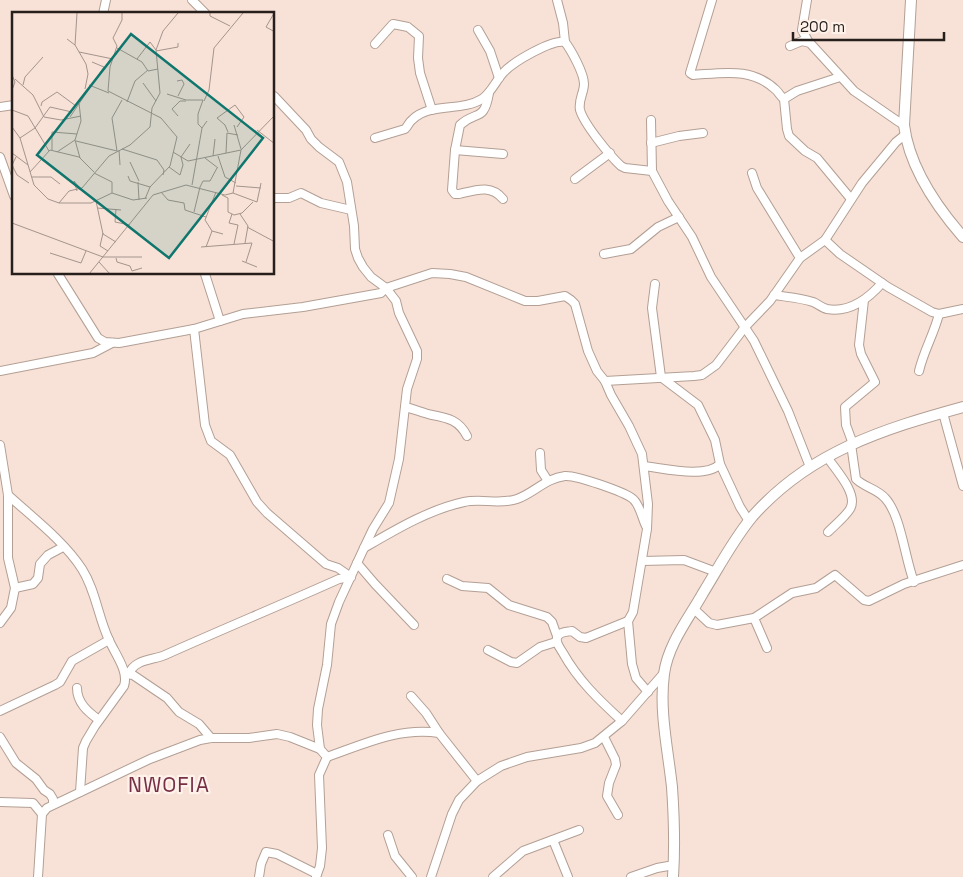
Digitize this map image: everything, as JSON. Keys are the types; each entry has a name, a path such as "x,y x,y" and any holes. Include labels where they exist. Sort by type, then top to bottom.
{"main road":[{"path":"911,0 905,129 925,184 944,214 963,237"},
{"path":"674,877 674,812 663,706 664,673 672,649 716,572 749,522 783,487 810,467 852,444 896,426 963,407"}],"street":[{"path":"192,0 204,12"},
{"path":"557,0 563,23 565,42 583,77 584,85 580,98 581,112 585,122 616,162 625,168 652,171"},
{"path":"712,0 690,73 694,75 748,73 777,91 784,99 789,136 805,151 817,158 851,200"},
{"path":"605,381 702,375 710,370 774,294 800,258 825,240 851,200 905,129 896,120 854,91 808,42 802,30 807,0"},
{"path":"375,44 394,24 408,27 417,33 419,36 420,73 432,110"},
{"path":"478,30 490,51 499,78"},
{"path":"503,199 493,190 485,188 459,194 454,192 452,187 455,150 460,126 480,115 485,107 489,93 499,78 513,65 552,43 565,42"},
{"path":"790,46 796,43 808,42"},
{"path":"784,99 797,91 840,77"},
{"path":"375,138 405,129 418,116 432,110 472,103 489,93"},
{"path":"275,97 319,147 339,162 347,182 355,249 358,258 363,267 386,288 396,301 402,320 417,352 418,359 407,389 399,459 389,503 373,529 339,602 331,624 327,665 318,709 317,725 320,749"},
{"path":"651,120 652,171 668,201 692,237 711,277 746,326 788,411 810,467"},
{"path":"651,143 703,132"},
{"path":"455,150 503,154"},
{"path":"576,179 610,153"},
{"path":"0,157 3,178 12,193"},
{"path":"752,173 756,188 800,258"},
{"path":"275,198 288,198 301,193 321,203 351,210"},
{"path":"604,254 631,248 658,227 679,217"},
{"path":"825,240 840,254 882,283 932,312 939,314 963,309"},
{"path":"59,275 98,338 112,343 194,329 243,314 303,307 370,295 432,272 466,276 525,301 538,302 565,296 571,300 575,304 588,351 597,371 605,381 642,454 648,504 647,529 633,612 628,621 632,664 636,678 648,692"},
{"path":"205,275 220,321"},
{"path":"774,294 815,302 825,308 838,310 864,300 882,283"},
{"path":"655,284 652,308 661,377 698,405 715,440 720,464 749,522"},
{"path":"864,300 859,345 860,354 875,382 844,407 846,425 852,444 856,478 860,483 884,496 890,505 914,582"},
{"path":"919,371 923,355 934,332 939,314"},
{"path":"194,329 205,425 211,441 230,455 257,502 267,513 326,564 338,568 351,577"},
{"path":"0,371 93,353 112,343"},
{"path":"405,407 456,421 464,429 467,436"},
{"path":"944,413 963,486"},
{"path":"0,445 8,495 4,516 8,558 15,588 11,608 0,623"},
{"path":"540,453 541,470 548,481"},
{"path":"827,457 846,483 851,493 852,502 851,508 828,532"},
{"path":"644,466 704,472 716,468 720,464"},
{"path":"364,548 418,518 442,509 464,502 517,499 548,481 566,476 595,483 627,495 637,503 647,529"},
{"path":"8,495 64,547 81,568 109,640 126,676 142,682 167,698 179,712 199,724 211,738"},
{"path":"15,588 33,584 38,578 40,564 48,555 64,547"},
{"path":"0,561 8,558"},
{"path":"642,560 684,560 716,572"},
{"path":"357,563 414,625"},
{"path":"694,609 709,623 717,625 754,618 796,592 816,588 835,576 864,600 869,601 893,589 963,565"},
{"path":"80,792 83,748 120,692 131,669 139,663 160,657 339,579 351,577"},
{"path":"448,579 462,586 488,588 508,605 547,617 552,622 557,639 568,663 584,685 622,720"},
{"path":"754,618 767,648"},
{"path":"488,650 511,662 517,663 540,647 557,639 560,633 572,631 580,637 586,638 628,621"},
{"path":"0,711 60,682 72,661 109,640"},
{"path":"431,877 452,814 459,800 477,781 501,766 527,757 595,744 622,720 664,673"},
{"path":"77,688 80,702 92,715 100,720"},
{"path":"410,696 426,713 438,733 477,781"},
{"path":"259,877 261,864 266,852 277,854 317,876 322,848 319,775 327,757 401,732 427,731 438,733"},
{"path":"38,877 42,814 46,808 150,759 200,740 211,738 249,738 277,734 320,749 327,757"},
{"path":"0,737 16,763 36,779 44,790 50,794 53,804"},
{"path":"604,737 615,759 616,765 609,783 608,796 618,815"},
{"path":"0,802 33,803 42,814"},
{"path":"493,877 523,851 579,830"},
{"path":"388,835 395,856 412,877"},
{"path":"553,840 568,877"},
{"path":"632,877 657,868 674,865"}],"district":[{"name":"NWOFIA","path":"169,784"}]}
